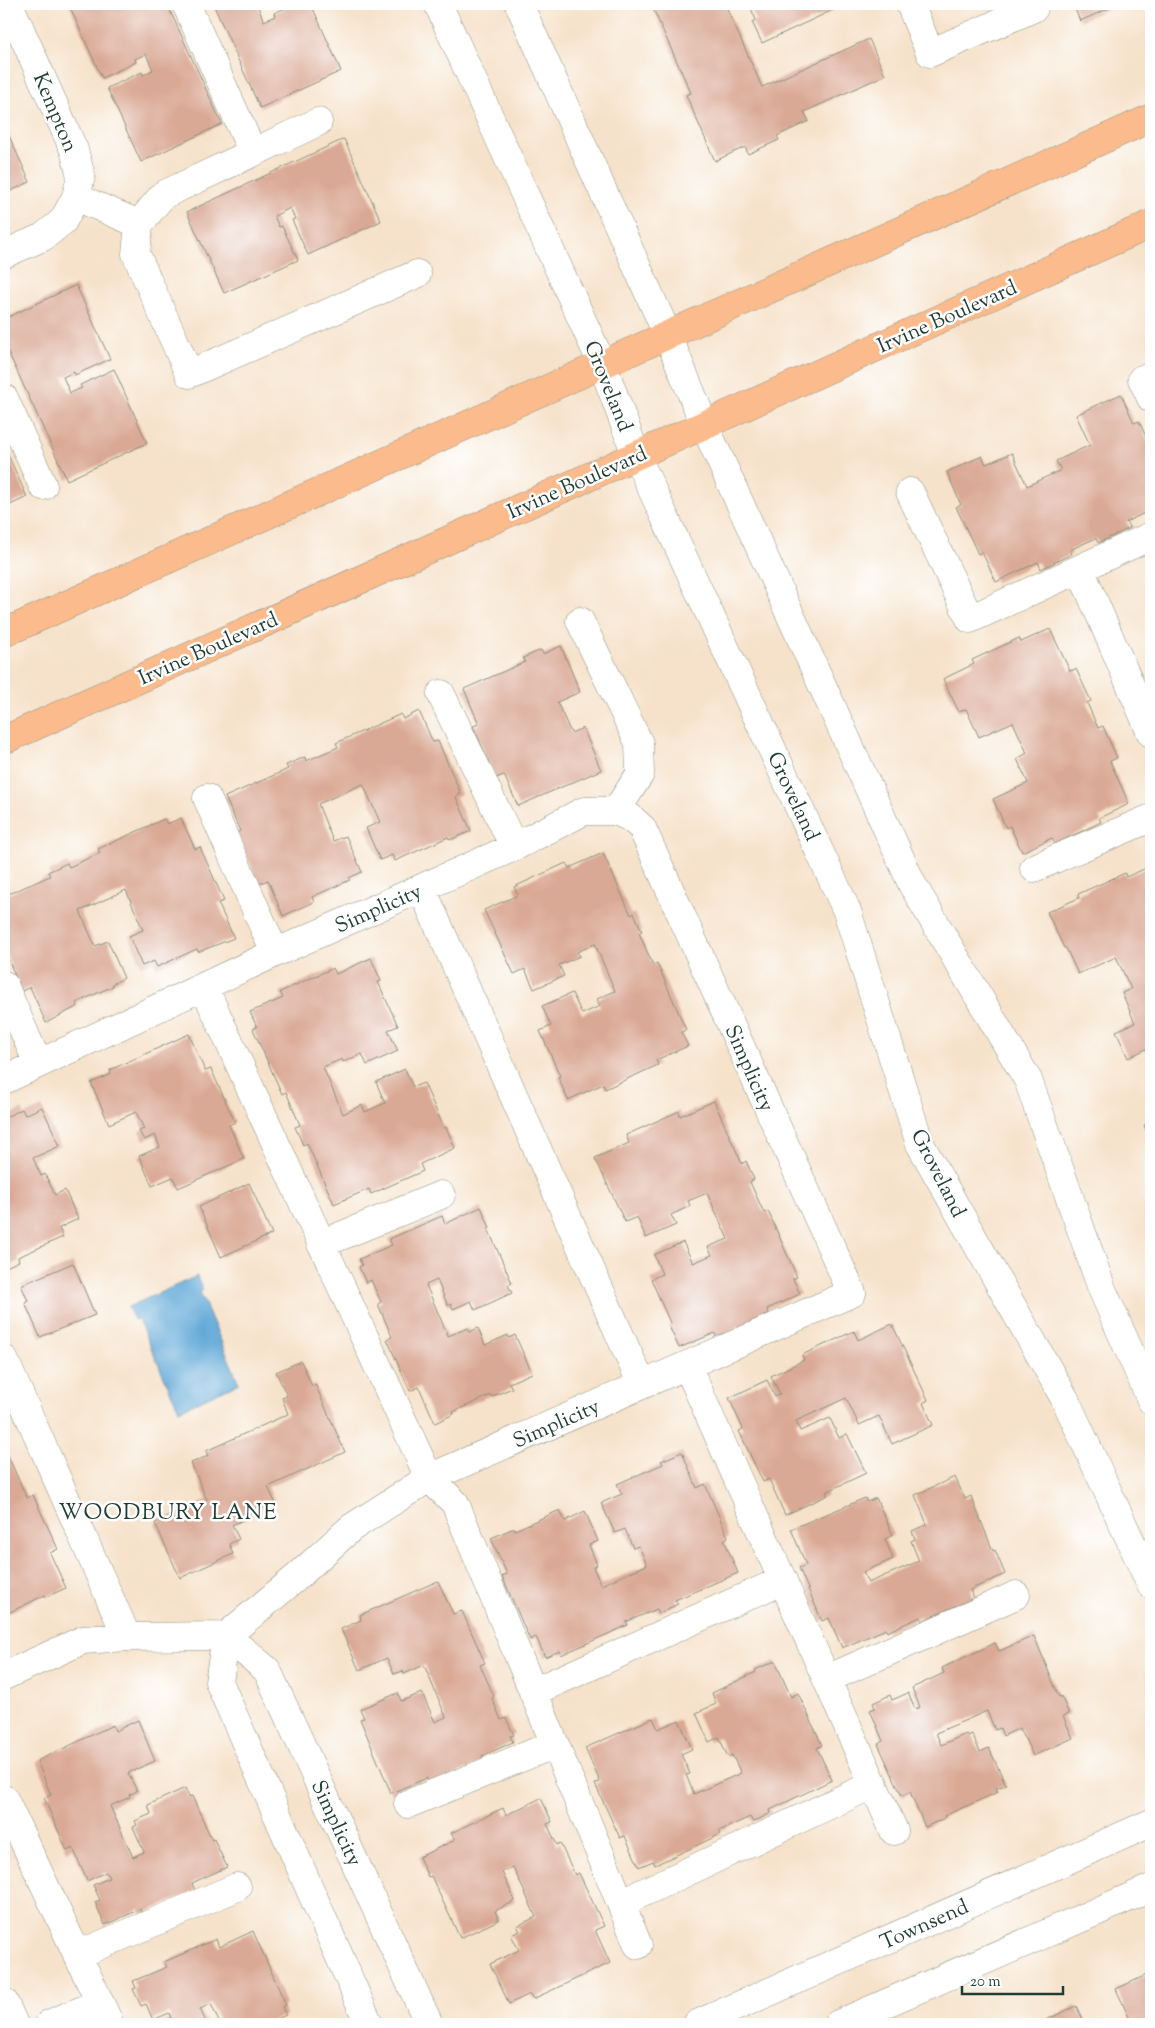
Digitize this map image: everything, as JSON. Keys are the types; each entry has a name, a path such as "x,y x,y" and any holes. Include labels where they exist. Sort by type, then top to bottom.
{"main road":[{"path":"4,634 1151,118"},
{"name":"Irvine Boulevard","path":"4,740 1151,224"}],"street":[{"name":"Kempton","path":"4,254 43,237 63,221 76,197 81,176 74,150 8,4"},
{"path":"186,4 252,152"},
{"name":"Groveland","path":"438,4 603,366 636,455 846,911 920,1144 1065,1399 1151,1585"},
{"path":"519,4 668,336 704,424 912,884 1028,1080 1102,1289 1151,1400"},
{"path":"910,4 930,53 1034,8 1032,4"},
{"path":"318,122 163,195 139,224 136,254 189,374 417,274"},
{"path":"76,197 139,224"},
{"path":"4,398 43,486"},
{"path":"910,492 970,619 1151,536"},
{"path":"1080,569 1151,733"},
{"path":"580,621 639,743 640,774 616,811"},
{"path":"441,694 514,847"},
{"path":"206,798 275,953"},
{"name":"Simplicity","path":"4,1080 275,953 514,847 584,811 616,811 631,818 642,828 852,1293 429,1478 351,1528 297,1577 226,1636 267,1670 429,2024"},
{"path":"1034,868 1151,818"},
{"path":"422,889 642,1385"},
{"path":"4,985 38,1064"},
{"path":"204,987 429,1478 455,1503 638,1945"},
{"path":"322,1244 441,1195"},
{"path":"687,1365 894,1831"},
{"path":"7,1376 127,1637"},
{"path":"533,1692 783,1580"},
{"path":"827,1679 1016,1595"},
{"path":"4,1676 83,1640 127,1637 226,1636 219,1682 369,2024"},
{"path":"408,1804 555,1744"},
{"path":"621,1903 874,1784"},
{"path":"4,1799 105,2014 50,2024"},
{"name":"Townsend","path":"697,2024 1151,1823"},
{"path":"77,1955 237,1887"},
{"path":"838,2024 1151,1888"},
{"path":"4,2002 14,2024"}],"water":[{"path":"197,1276 203,1290 200,1292 239,1383 179,1410 138,1319 134,1320 128,1307"}],"building":[{"path":"167,4 222,124 141,162 107,88 142,72 143,75 153,70 146,54 135,59 136,62 102,78 69,5"},
{"path":"213,4 260,4 257,5 264,21 275,16 274,13 295,4 311,4 341,71 260,108"},
{"path":"651,4 725,4 762,87 869,39 885,75 804,112 809,121 777,136 779,140 748,154 745,147 715,161 686,95 691,93"},
{"path":"749,4 846,4 762,43 752,22 756,20"},
{"path":"1073,4 1119,4 1080,21"},
{"path":"4,125 30,182 4,194"},
{"path":"344,139 381,221 308,255 292,220 295,219 290,208 274,216 279,227 282,226 298,260 224,293 187,212"},
{"path":"76,285 110,359 75,375 74,372 63,377 70,393 82,388 80,385 114,369 147,443 67,480 4,343 4,319"},
{"path":"1121,394 1134,423 1139,421 1151,448 1151,510 1126,522 1130,528 1098,543 1096,538 1070,550 1072,554 1041,569 1038,562 996,582 982,552 978,554 956,507 961,505 947,472 982,456 986,464 1012,453 1027,486 1061,470 1056,461 1090,445 1076,415"},
{"path":"4,446 27,497 4,508"},
{"path":"1050,629 1070,671 1076,669 1091,701 1087,703 1098,728 1103,726 1117,758 1110,761 1129,804 1099,818 1101,822 1055,844 1052,838 1022,852 1010,826 1006,828 993,799 1028,783 1017,759 1027,753 1013,722 979,737 966,709 959,712 943,679 974,664 972,660 1019,638 1021,642"},
{"path":"561,646 580,692 557,702 571,733 583,728 601,770 518,806 504,775 496,778 473,726 479,724 464,689 525,662 523,658 541,650 543,654"},
{"path":"419,711 433,742 438,741 461,794 456,797 471,831 450,840 448,837 395,861 392,855 380,860 366,828 380,822 363,784 318,804 333,841 346,836 362,872 349,878 350,880 312,897 314,902 283,916 268,880 259,884 237,833 240,831 225,797 288,769 286,765 305,757 306,761 338,747 336,743 401,714 403,719"},
{"path":"181,818 195,849 200,847 224,901 218,903 234,938 198,952 197,949 157,967 154,961 142,966 129,936 143,930 126,890 80,911 95,946 108,941 124,978 112,984 113,986 76,1003 78,1006 46,1023 30,987 22,991 4,950 4,896 50,876 48,872 67,863 69,867 100,853 98,849 164,819 167,824"},
{"path":"603,853 631,915 634,913 642,931 639,933 653,965 657,963 686,1030 681,1032 688,1046 656,1060 658,1065 605,1089 603,1084 568,1100 558,1077 560,1076 540,1031 551,1026 542,1006 572,993 582,1014 600,1006 597,999 615,991 595,944 577,952 580,956 559,965 564,976 534,989 525,969 514,974 484,910 518,895 514,887 566,863 569,868"},
{"path":"1151,866 1151,1060 1146,1049 1128,1058 1116,1031 1135,1023 1122,993 1131,989 1116,957 1078,974 1047,912 1079,898 1078,894 1125,873 1126,877"},
{"path":"371,958 381,981 378,982 398,1026 388,1030 398,1051 367,1065 362,1054 343,1062 342,1059 323,1067 343,1114 362,1105 365,1112 385,1103 376,1082 405,1069 413,1087 424,1083 455,1148 420,1164 423,1171 371,1194 369,1189 334,1204 307,1143 303,1145 295,1127 300,1125 286,1092 282,1094 253,1029 257,1027 250,1012 283,998 280,992 333,968 336,974"},
{"path":"189,1034 205,1071 211,1069 235,1122 229,1125 244,1159 178,1188 173,1177 152,1186 139,1156 160,1147 155,1135 144,1140 139,1131 144,1129 136,1112 109,1124 91,1083 111,1074 110,1070"},
{"path":"714,1101 742,1164 746,1161 754,1179 750,1182 764,1213 768,1211 797,1277 793,1279 800,1294 767,1309 769,1314 716,1337 715,1333 679,1348 651,1279 662,1274 654,1255 683,1242 693,1263 712,1255 708,1247 728,1239 707,1193 688,1201 690,1206 671,1215 676,1225 646,1238 637,1217 625,1222 595,1158 629,1143 626,1135 679,1111 680,1116"},
{"path":"42,1107 60,1146 33,1158 41,1176 45,1174 55,1195 65,1190 78,1219 59,1228 63,1237 18,1257 19,1261 4,1268 4,1118 22,1109 25,1115"},
{"path":"1151,1122 1151,1142 1144,1125"},
{"path":"249,1183 272,1234 221,1257 199,1207"},
{"path":"481,1207 490,1228 488,1229 512,1283 508,1285 512,1293 475,1310 471,1301 453,1309 451,1304 448,1306 437,1280 426,1285 448,1336 468,1328 470,1332 478,1328 485,1345 508,1335 509,1338 515,1335 532,1373 509,1383 512,1388 453,1412 454,1414 435,1423 419,1387 410,1391 387,1339 392,1337 378,1304 381,1302 371,1280 366,1283 359,1267 362,1265 359,1259 392,1245 389,1239 442,1216 445,1224"},
{"path":"73,1263 95,1315 40,1337 25,1303 28,1301 21,1285"},
{"path":"892,1324 928,1400 923,1403 933,1425 892,1444 879,1416 859,1425 846,1398 796,1421 800,1431 830,1418 839,1438 847,1434 866,1473 826,1492 828,1495 785,1515 769,1479 763,1482 739,1431 743,1429 729,1398 767,1380 775,1397 780,1394 771,1376 804,1360 802,1355 854,1331 858,1340"},
{"path":"301,1361 312,1386 315,1384 345,1452 268,1487 275,1502 248,1514 249,1517 232,1525 239,1539 229,1544 233,1554 180,1578 155,1523 207,1500 191,1463 208,1456 206,1451 288,1414 282,1398 287,1396 276,1372"},
{"path":"4,1447 27,1498 33,1495 58,1549 50,1553 66,1588 46,1597 45,1595 4,1615"},
{"path":"682,1452 697,1488 705,1484 728,1537 724,1540 738,1573 675,1600 678,1604 659,1613 657,1609 626,1622 628,1625 561,1655 560,1651 545,1657 536,1637 530,1640 502,1576 507,1574 491,1538 514,1528 515,1530 560,1510 565,1521 585,1511 598,1541 589,1545 597,1565 593,1567 601,1585 647,1565 639,1546 633,1548 625,1529 615,1533 601,1503 622,1494 617,1484 663,1464 661,1461"},
{"path":"955,1477 965,1499 971,1496 993,1551 995,1550 1005,1574 970,1590 974,1598 922,1621 920,1617 887,1632 886,1629 842,1648 829,1618 822,1621 799,1568 806,1565 791,1529 865,1498 867,1502 876,1498 893,1535 885,1539 893,1559 863,1572 868,1583 919,1561 911,1541 915,1539 912,1531 927,1524 915,1495"},
{"path":"438,1581 453,1614 462,1611 485,1663 480,1665 494,1696 492,1698 501,1720 506,1718 514,1735 510,1736 513,1742 482,1756 484,1761 430,1786 427,1778 391,1793 360,1719 364,1718 360,1709 398,1693 401,1701 422,1693 435,1722 446,1717 424,1665 404,1674 403,1671 394,1674 387,1658 359,1670 341,1629 361,1620 360,1615"},
{"path":"1034,1636 1059,1697 1061,1696 1069,1714 1063,1716 1073,1738 1033,1756 1020,1728 1003,1736 1000,1728 995,1730 987,1711 936,1733 941,1745 966,1734 968,1736 972,1734 980,1752 989,1748 1006,1785 996,1788 998,1792 944,1816 945,1818 925,1827 910,1792 902,1796 878,1744 883,1741 870,1710 875,1708 873,1703 890,1695 892,1700 908,1693 915,1709 920,1707 912,1688 944,1673 942,1668 995,1643 999,1651"},
{"path":"775,1661 791,1697 798,1693 822,1745 817,1748 832,1780 770,1810 771,1813 753,1822 750,1817 719,1831 721,1834 655,1865 653,1861 639,1867 625,1836 620,1838 595,1784 600,1782 585,1748 653,1718 658,1729 679,1720 692,1749 681,1754 690,1774 686,1775 694,1794 741,1773 732,1755 728,1757 719,1737 709,1742 696,1713 716,1704 712,1693"},
{"path":"138,1720 155,1761 128,1773 137,1791 129,1795 130,1797 110,1806 133,1857 144,1852 133,1827 137,1825 135,1821 151,1814 148,1805 185,1788 189,1797 192,1796 212,1840 214,1839 227,1867 192,1883 195,1891 142,1914 140,1909 105,1925 95,1902 100,1900 93,1885 109,1878 106,1872 87,1881 73,1848 67,1851 44,1798 51,1795 37,1761 113,1725 115,1731"},
{"path":"541,1798 552,1822 547,1824 557,1845 560,1843 575,1875 579,1873 604,1926 595,1930 610,1963 533,1999 530,1994 509,2004 490,1964 519,1950 511,1935 520,1931 517,1926 536,1917 513,1867 502,1872 515,1901 495,1911 499,1920 460,1938 431,1876 428,1877 419,1857 455,1840 451,1833 503,1808 506,1815"},
{"path":"253,1931 286,2005 282,2007 286,2015 265,2024 220,2024 211,2004 200,2009 207,2024 156,2024 171,2018 169,2013 153,2020 146,2004 141,2006 133,1989 136,1988 133,1981 167,1967 164,1962 216,1939 219,1947"},
{"path":"1151,1973 1151,2024 1132,2024 1116,1989"},
{"path":"1076,2006 1085,2024 1037,2024"}],"district":[{"name":"WOODBURY LANE","path":"168,1511"}]}
